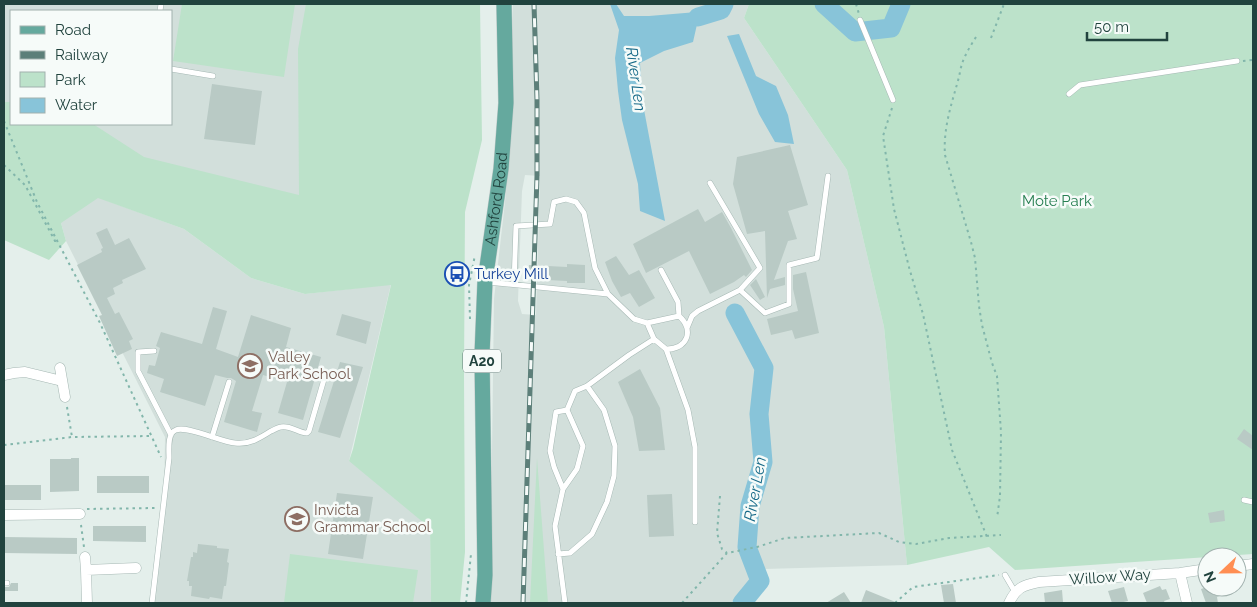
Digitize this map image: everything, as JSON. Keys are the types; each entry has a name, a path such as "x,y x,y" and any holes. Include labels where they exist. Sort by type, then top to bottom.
{"main road":[{"name":"Ashford Road","path":"483,603 486,575 482,355 485,281 500,169 506,103 504,4"}],"street":[{"path":"60,368 64,397"},
{"path":"4,375 25,372 62,381"},
{"path":"4,515 80,514"},
{"path":"85,557 87,603"},
{"path":"86,570 136,568"},
{"name":"Willow Way","path":"1015,592 1024,585 1039,582 1197,571"},
{"path":"1180,573 1187,603"},
{"path":"1009,603 1015,592"}],"lane":[{"path":"860,20 894,101"},
{"path":"1068,94 1080,85 1237,61"},
{"path":"172,69 213,76"},
{"path":"740,290 764,313 789,304 789,265 817,258 828,176"},
{"path":"666,349 676,348 685,341 687,328 692,316 698,311 740,290 760,268 710,183"},
{"path":"514,284 516,226 550,224 554,202 566,199 576,202 584,212 595,268 608,294 634,319 647,323 678,316"},
{"path":"661,270 678,302 678,316"},
{"path":"485,281 608,294"},
{"path":"678,316 683,320 687,328"},
{"path":"647,323 654,339 666,349 688,410 695,448 695,522"},
{"path":"565,603 555,526 563,489 577,469 583,446 567,410 575,391 587,386 654,339"},
{"path":"154,351 138,352 138,371 171,435"},
{"path":"152,603 170,440 174,431 177,429 188,430 226,442 240,444 258,439 282,426 307,433 324,376"},
{"path":"212,437 229,382"},
{"path":"558,554 570,553 592,534 608,502 614,476 615,446 604,410 587,386"},
{"path":"563,489 550,451 556,412 567,410"},
{"path":"1244,500 1253,502"},
{"path":"1005,575 1015,592"}],"path":[{"path":"991,38 1004,4"},
{"path":"976,37 962,63 947,116 944,145 945,155 975,258 982,325 997,376 1001,432 1000,496 997,518"},
{"path":"894,101 883,136 894,209 923,314 952,450 987,536"},
{"path":"4,121 37,202 100,323 152,436 72,437 4,445"},
{"path":"4,165 26,185 55,241 58,240"},
{"path":"64,397 72,437"},
{"path":"720,496 717,534 722,549 727,553"},
{"path":"85,557 81,509 158,508"},
{"path":"682,603 727,553 756,548 785,538 879,533 899,542 916,544 949,538 1000,535"},
{"path":"896,603 913,588 991,575 1005,575"}],"shaded area":[{"path":"4,4 461,4 445,278 105,200 184,229 251,278 305,294 391,284 349,461 434,498 430,528 431,603 149,603 164,511 165,437 66,241 61,223 11,125 172,125 172,10 10,10 10,123 4,111"},
{"path":"513,4 749,4 744,18 847,170 884,327 907,565 764,569 731,603 490,603 494,299 506,193","holes":["525,175 540,176 536,315 522,314 518,301 522,191"]}],"green space":[{"path":"182,4 295,4 284,77 173,61"},
{"path":"306,4 480,4 482,140 465,212 465,552 460,603 431,603 430,528 349,461 391,285 305,294 251,278 184,229 98,198 61,223 66,241 49,260 4,240 4,102 10,102 10,125 95,125 144,157 299,195 298,49"},
{"name":"Mote Park","path":"749,4 1253,4 1253,554 1247,554 1247,547 1197,547 1197,558 1015,570 989,547 907,565 884,327 847,170 744,18"},
{"path":"537,458 548,603 530,603"},
{"path":"290,554 418,570 413,603 284,603"}],"water":[{"path":"610,4 616,4 624,16 649,16 721,10 725,16 698,20 693,42 664,51 640,63 642,99 665,221 640,211 638,184 622,120 618,91 615,58 619,30"},
{"path":"739,34 756,76 776,86 788,115 794,144 775,142 759,114 727,36"}],"building":[{"path":"212,84 262,91 255,145 204,139"},
{"path":"790,145 808,205 788,211 797,239 788,241 774,280 785,277 785,285 770,289 767,298 765,231 747,234 733,184 737,157"},
{"path":"698,209 705,222 722,212 752,270 746,277 744,275 710,294 689,251 646,273 633,244"},
{"path":"107,228 115,245 129,238 146,269 122,280 123,283 113,288 115,294 107,298 115,314 119,312 133,339 129,341 132,349 117,356 99,316 102,315 77,265 102,252 101,249 103,248 96,233"},
{"path":"616,256 629,275 639,270 655,298 639,307 630,293 621,297 612,281 605,262"},
{"path":"567,264 585,265 585,283 528,279 529,265 567,267"},
{"path":"806,272 819,333 795,339 792,330 771,335 767,319 798,311 793,289 793,275"},
{"path":"756,279 765,297 760,300 750,285"},
{"path":"213,307 227,311 216,349 238,357 251,315 291,328 286,347 321,357 303,420 278,413 287,382 263,375 252,411 262,413 257,432 224,422 236,381 231,378 215,375 205,406 160,392 164,379 147,373 149,365 155,366 160,348 156,346 161,332 202,344"},
{"path":"342,314 371,322 366,344 336,335"},
{"path":"340,362 363,367 340,438 318,432"},
{"path":"640,369 660,408 665,450 639,451 633,417 618,382"},
{"path":"1244,429 1253,436 1253,450 1237,439"},
{"path":"79,458 79,491 50,492 50,459"},
{"path":"97,476 149,476 149,493 97,493"},
{"path":"4,485 41,485 41,500 4,500"},
{"path":"337,493 373,497 363,559 328,554"},
{"path":"672,494 674,536 649,537 647,495"},
{"path":"1224,510 1225,521 1210,523 1208,513"},
{"path":"93,526 146,526 146,542 93,541"},
{"path":"4,537 77,538 77,554 4,553"},
{"path":"198,544 229,549 226,586 224,586 222,599 191,596 192,586 189,586 189,581 187,581 191,557 193,557 193,552 197,553"},
{"path":"11,583 18,583 18,591 4,591 4,587 9,587"},
{"path":"953,584 956,603 944,603 941,585"},
{"path":"1160,586 1162,590 1166,589 1170,599 1164,601 1165,603 1147,603 1143,593"},
{"path":"1124,587 1128,601 1112,603 1108,591"},
{"path":"866,590 898,603 861,603"},
{"path":"1062,590 1063,602 1045,603 1044,593"},
{"path":"844,592 851,603 826,603"},
{"path":"1204,597 1217,597 1218,603 1206,603"}],"waterway":[{"name":"River Len","path":"698,17 721,10 724,4"},
{"name":"River Len","path":"824,4 855,32 891,28 901,4"},
{"name":"River Len","path":"735,313 764,368 759,414 763,462 750,506 747,547 760,581 742,603"}],"railway":[{"path":"523,603 537,176 534,4"}],"place":[{"name":"Turkey Mill","path":"457,274"},
{"name":"Valley Park School","path":"250,366"},
{"name":"Invicta Grammar School","path":"297,519"}]}
